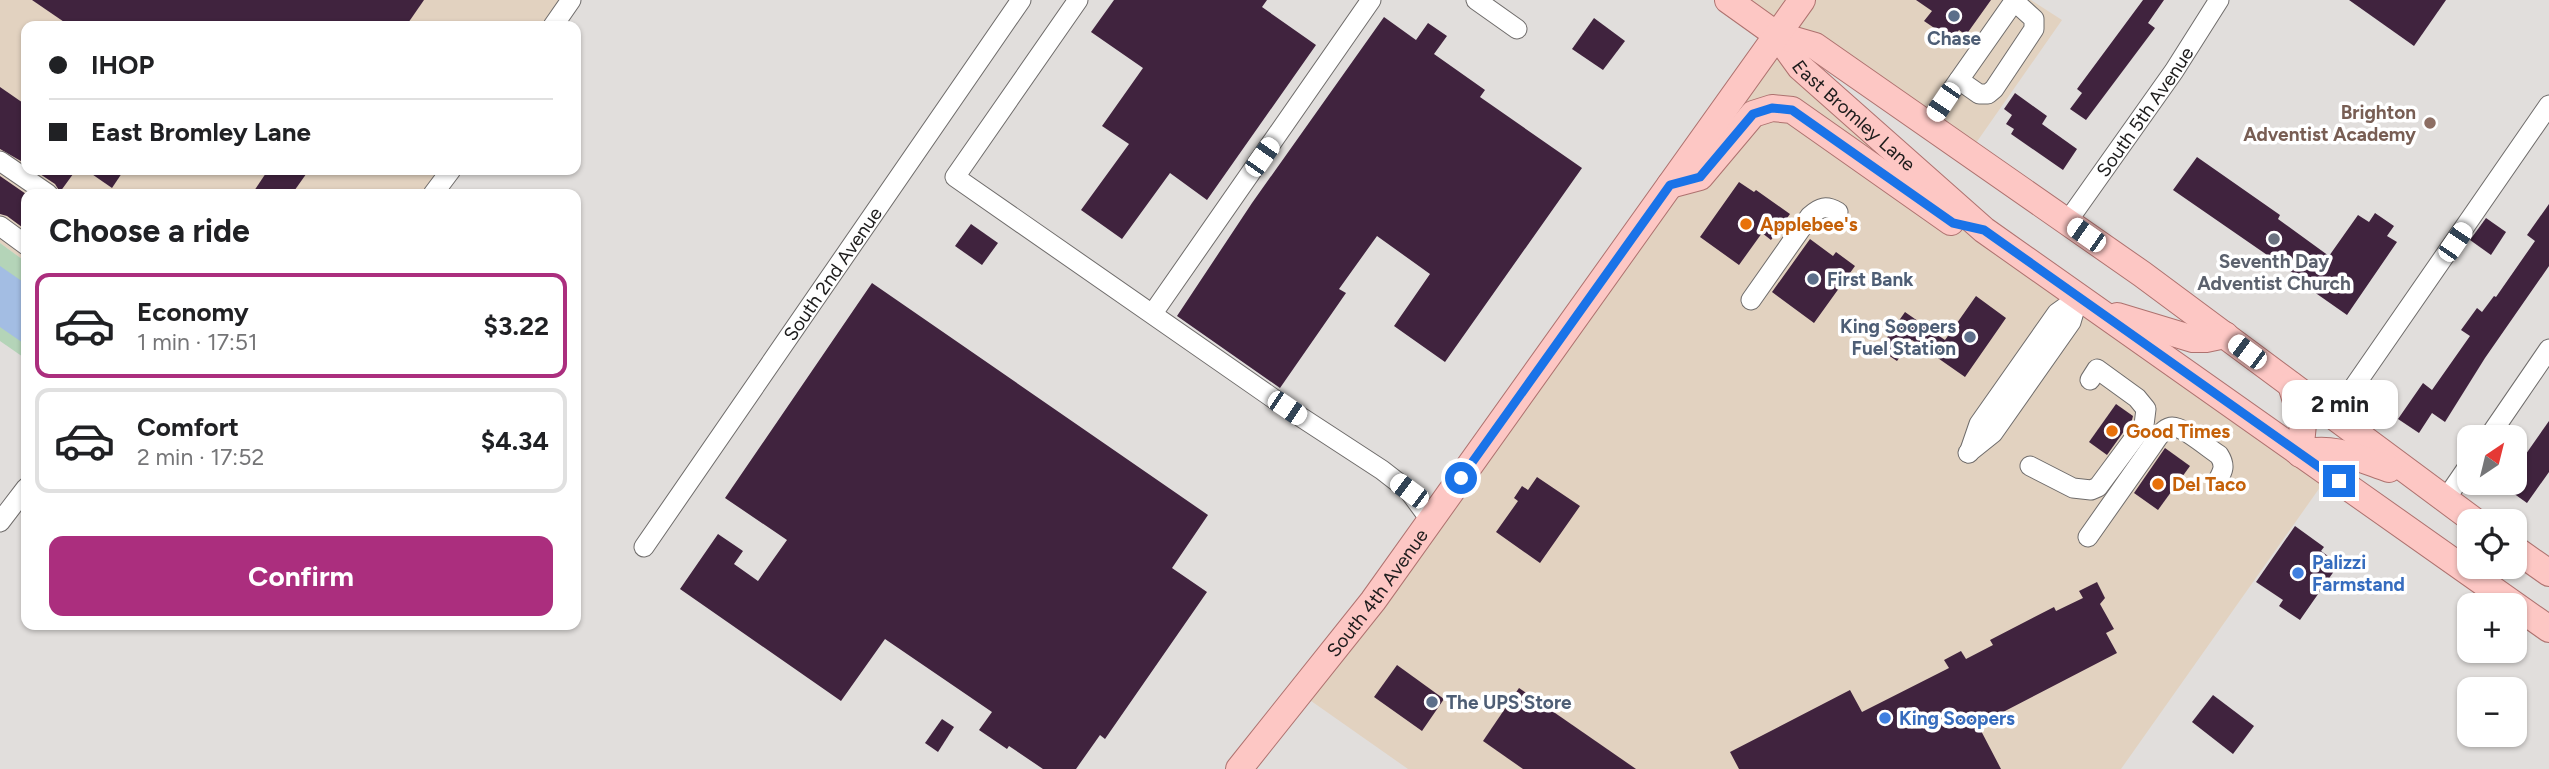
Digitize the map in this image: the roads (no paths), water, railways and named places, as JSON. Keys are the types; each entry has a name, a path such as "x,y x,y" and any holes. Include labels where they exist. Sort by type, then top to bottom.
{"main road":[{"name":"East Bromley Lane","path":"1728,0 1777,35 1800,67 1984,230 2549,629"},
{"name":"South 4th Avenue","path":"1239,769 1354,626 1431,521 1802,0"},
{"name":"East Bromley Lane","path":"1777,35 1815,46 1928,124 2225,335 2458,509"},
{"path":"1670,185 1700,177 1753,114 1772,108 1792,110 1953,223 1984,230"},
{"path":"2086,304 2193,339 2225,335"},
{"path":"2291,385 2303,424 2300,454 2316,451 2348,454 2418,479"},
{"path":"2527,557 2549,573"}],"street":[{"path":"556,21 571,0"},
{"name":"South 2nd Avenue","path":"644,547 1021,0"},
{"path":"1078,0 955,177 1287,408 1382,470 1409,491 1431,521"},
{"path":"1153,313 1371,0"},
{"path":"1476,0 1517,29"},
{"name":"South 5th Avenue","path":"2067,222 2167,80 2219,0"},
{"path":"1928,124 2014,1 2034,19 2034,29 1989,94 1979,94 1959,80"},
{"path":"2333,417 2549,105"},
{"path":"0,161 41,189"},
{"path":"1751,300 1810,216 1822,207 1838,212"},
{"path":"0,226 21,241"},
{"path":"2086,304 1993,433 1968,453 1979,424 2057,313 2086,304"},
{"path":"2497,425 2549,349"},
{"path":"2030,466 2073,488 2091,490 2104,482 2144,425 2146,409 2137,398 2097,369 2090,380"},
{"path":"2088,537 2157,439 2169,427 2178,427 2219,455 2224,469 2217,482"},
{"path":"2445,500 2457,482"},
{"path":"4,513 21,494"}],"water":[{"path":"0,266 21,281 21,342 0,327"}],"place":[{"name":"Chase","path":"1954,16"},
{"name":"Brighton Adventist Academy","path":"2430,123"},
{"name":"Applebee's","path":"1746,224"},
{"name":"Seventh Day Adventist Church","path":"2274,239"},
{"name":"First Bank","path":"1813,279"},
{"name":"King Soopers Fuel Station","path":"1970,337"},
{"name":"Good Times","path":"2112,431"},
{"name":"Del Taco","path":"2158,484"},
{"name":"Palizzi Farmstand","path":"2298,573"},
{"name":"The UPS Store","path":"1432,702"},
{"name":"King Soopers","path":"1885,718"}]}
